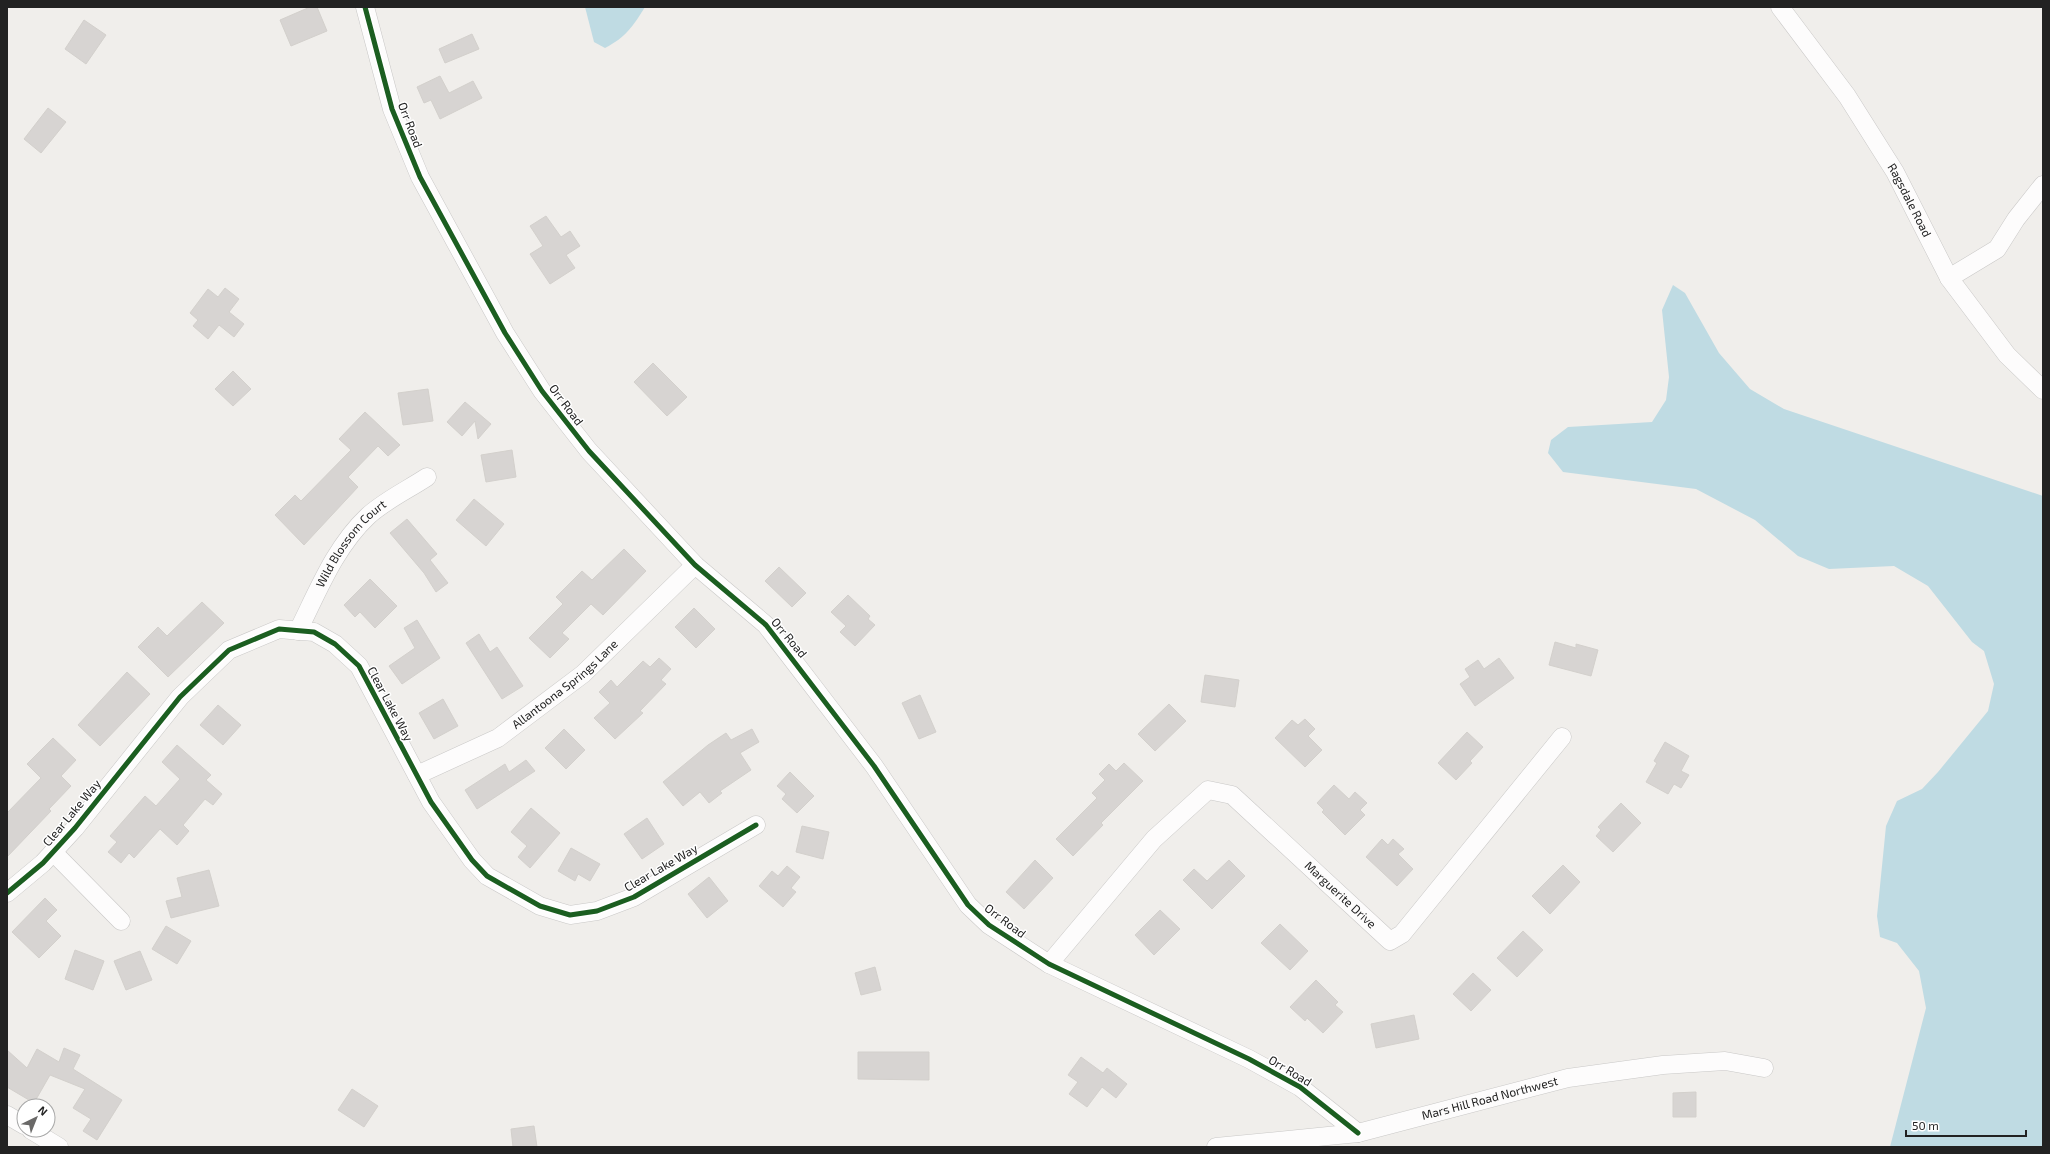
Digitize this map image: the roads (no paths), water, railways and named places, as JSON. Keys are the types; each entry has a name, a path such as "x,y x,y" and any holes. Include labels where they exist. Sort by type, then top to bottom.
{"street":[{"name":"Orr Road","path":"365,7 392,109 420,178 506,333 542,391 589,451 695,565 766,625 822,696 874,766 968,904 989,925 1049,964 1248,1059 1300,1086 1358,1133"},
{"name":"Ragsdale Road","path":"1780,7 1847,96 1895,172 1949,278 2007,355 2043,390"},
{"path":"1949,278 1997,249 2016,219 2043,185"},
{"name":"Wild Blossom Court","path":"298,631 331,563 348,538 369,515 427,477"},
{"name":"Allantoona Springs Lane","path":"417,775 498,738 583,674 695,565"},
{"name":"Clear Lake Way","path":"7,893 43,863 75,828 180,697 229,650 279,629 314,632 335,644 359,666 431,802 472,860 487,876 540,906 570,915 597,911 634,896 756,825"},
{"name":"Marguerite Drive","path":"1049,964 1154,839 1208,790 1232,795 1390,941 1402,934 1562,737"},
{"path":"53,852 121,921"},
{"name":"Mars Hill Road Northwest","path":"1216,1147 1358,1133 1568,1078 1663,1065 1725,1061 1764,1068"},
{"path":"7,1115 16,1120"},
{"path":"45,1138 59,1147"}],"water":[{"path":"585,7 645,7 637,20 624,35 605,48 594,42"},
{"path":"1673,285 1685,293 1719,353 1750,389 1784,409 2043,496 2043,1147 1890,1147 1926,1008 1919,971 1897,943 1880,937 1877,916 1886,826 1897,801 1922,789 1938,772 1988,711 1994,684 1984,651 1972,642 1928,586 1894,566 1829,569 1798,556 1755,520 1696,489 1563,472 1548,453 1551,440 1568,427 1652,422 1666,400 1669,377 1662,310"}]}
